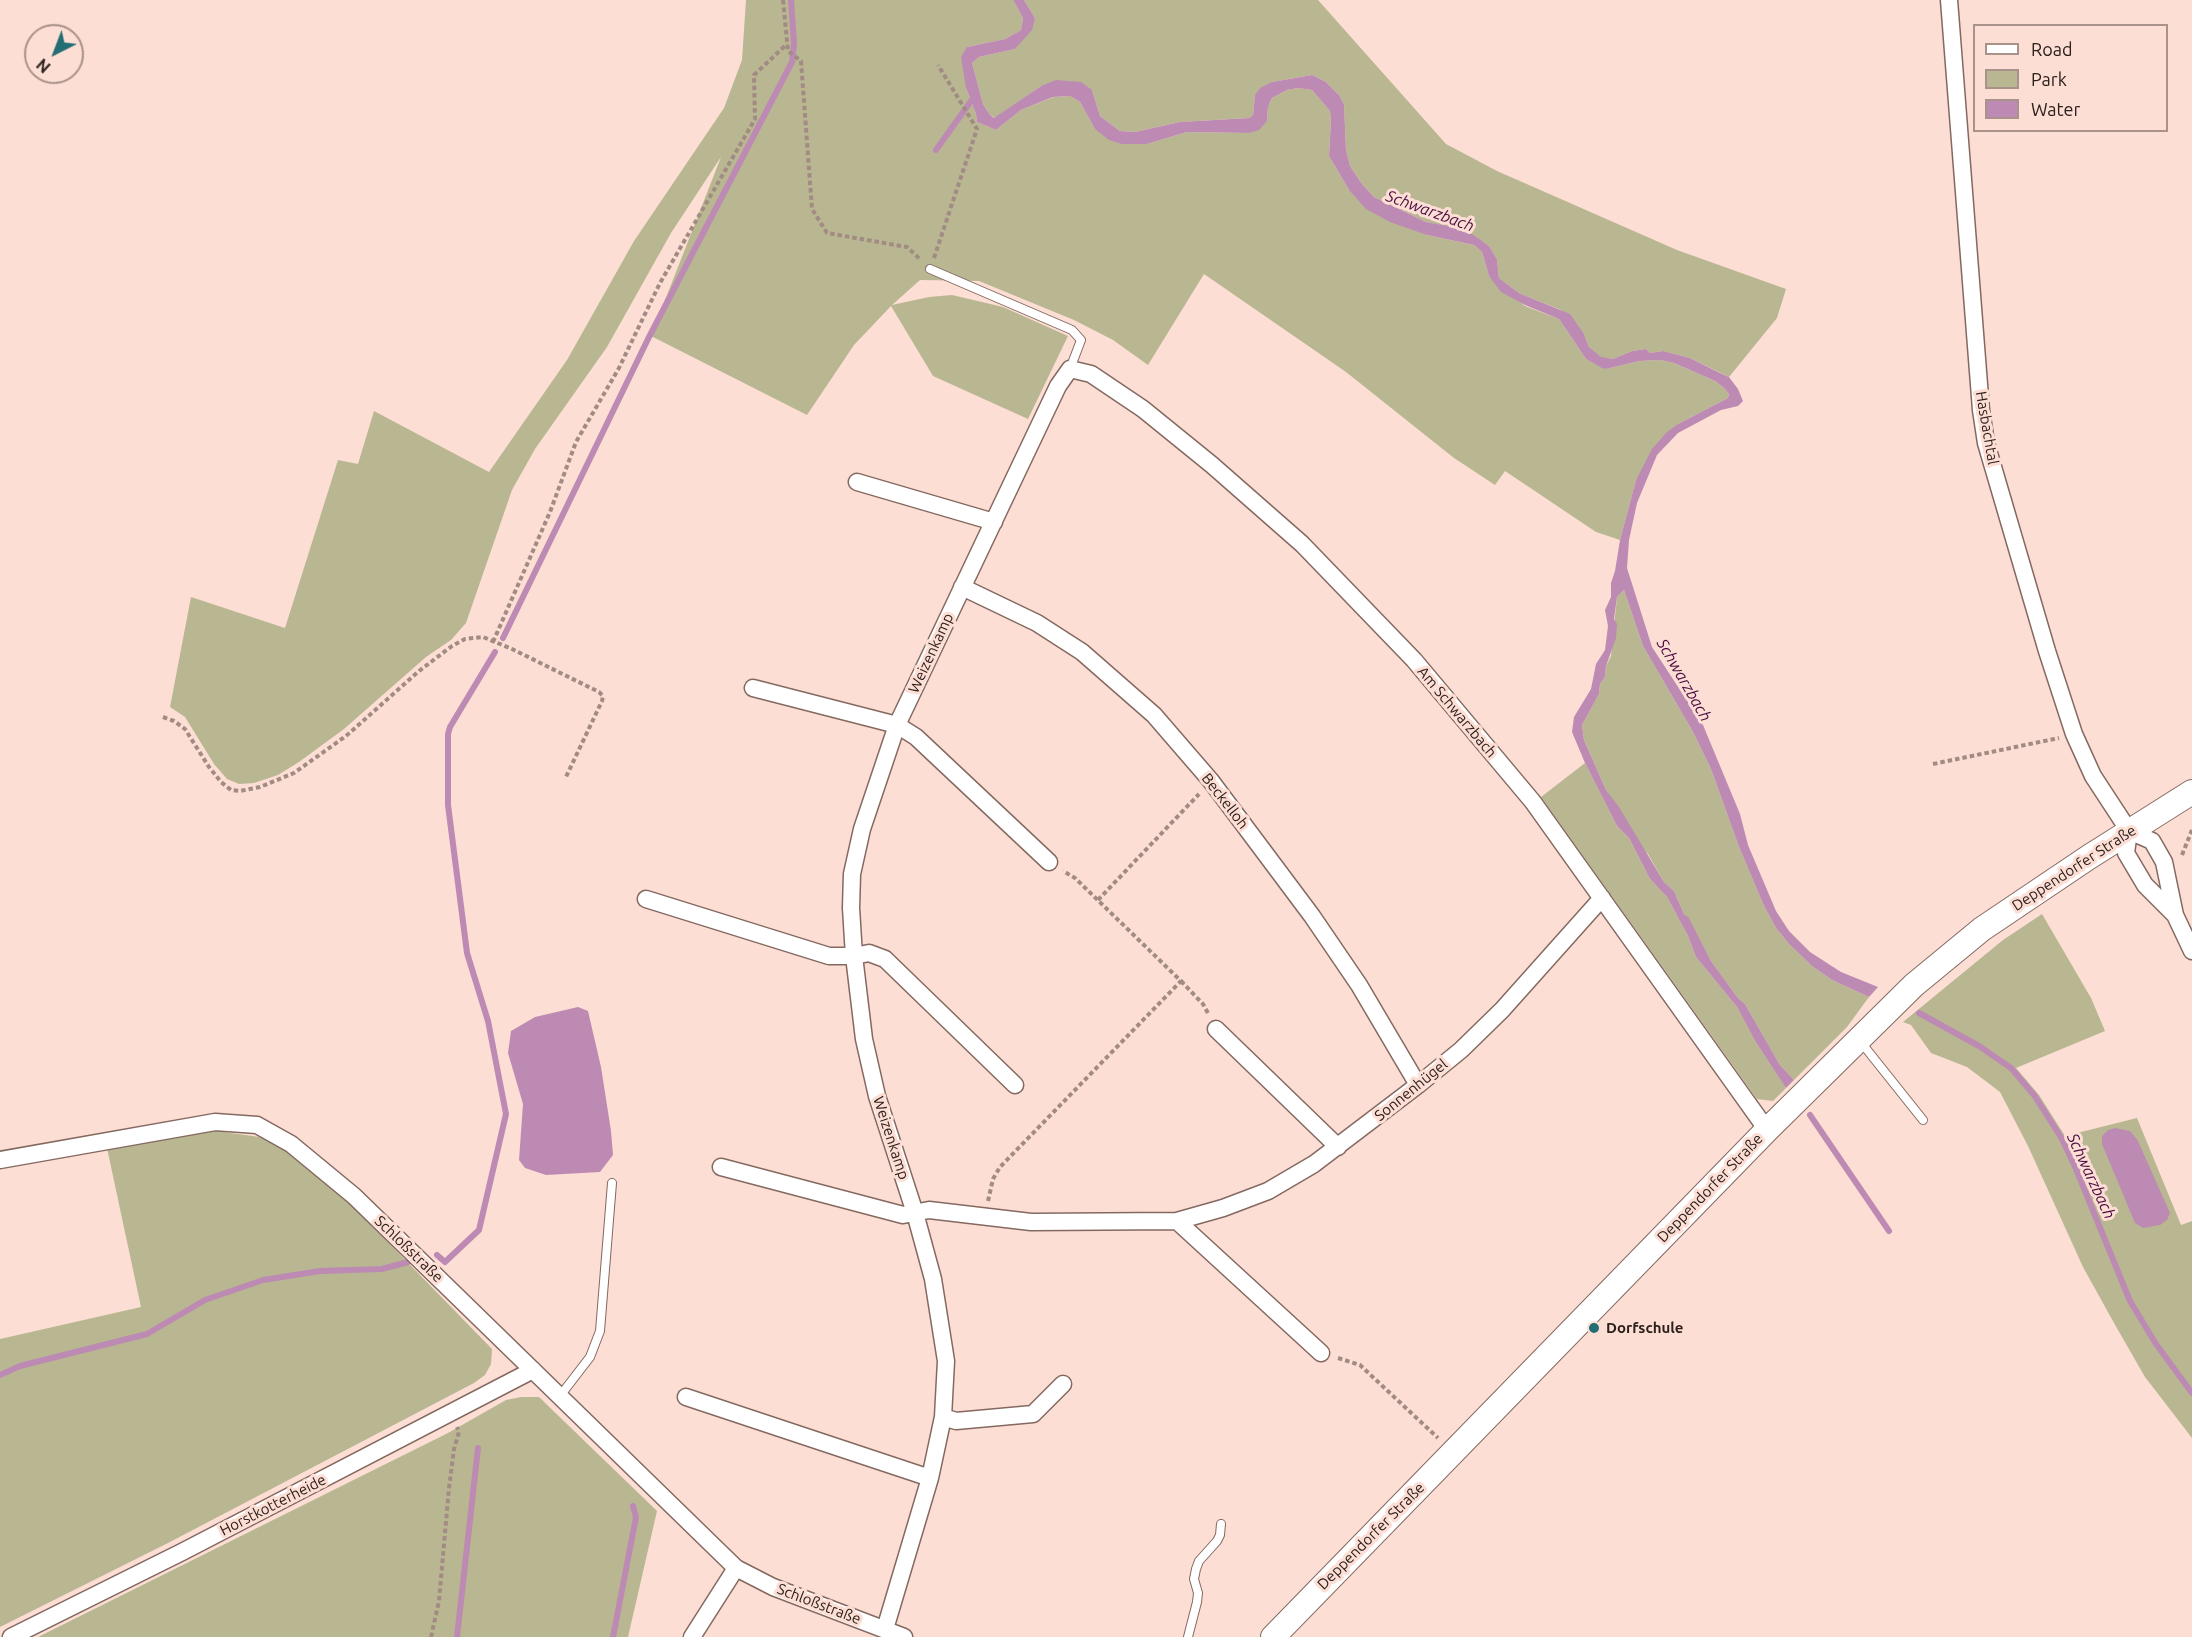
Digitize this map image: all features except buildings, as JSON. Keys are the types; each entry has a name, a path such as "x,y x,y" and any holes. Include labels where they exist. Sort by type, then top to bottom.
{"street":[{"name":"Hasbachtal","path":"1949,0 1981,410 1986,443 2047,651 2074,734 2093,776 2129,831"},
{"name":"Weizenkamp","path":"885,1629 930,1478 943,1417 946,1361 933,1278 915,1213 877,1096 864,1039 854,956 851,908 852,874 862,829 897,725 1058,386 1070,369"},
{"name":"Am Schwarzbach","path":"1070,369 1091,374 1143,409 1212,465 1302,544 1421,669 1533,802 1767,1130"},
{"path":"857,482 994,522"},
{"name":"Beckelloh","path":"962,587 1037,623 1082,652 1154,715 1211,782 1312,916 1359,985 1418,1085"},
{"path":"753,688 897,725 916,737 1048,862"},
{"name":"Deppendorfer Straße","path":"1273,1637 1767,1130 1914,985 1982,929 2192,792"},
{"path":"2175,915 2145,885 2126,853 2129,831 2152,841 2164,862 2175,915 2192,951"},
{"name":"Sonnenhügel","path":"915,1213 929,1210 1031,1222 1177,1221 1223,1208 1268,1191 1338,1147 1461,1050 1502,1010 1602,898"},
{"path":"646,899 829,956 854,956 869,953 885,959 1015,1085"},
{"path":"1216,1029 1338,1147"},
{"name":"Schloßstraße","path":"0,1160 215,1122 257,1125 291,1144 354,1196 682,1518 736,1568 773,1587 904,1637"},
{"path":"721,1167 903,1215 915,1213"},
{"path":"1177,1221 1321,1353"},
{"name":"Horstkotterheide","path":"11,1637 182,1552 533,1370"},
{"path":"943,1417 956,1421 1033,1414 1063,1384"},
{"path":"687,1397 930,1478"},
{"path":"692,1637 736,1568"}],"lane":[{"path":"930,269 1072,330 1081,340 1070,369"},
{"path":"1858,1039 1923,1120"},
{"path":"560,1396 590,1357 600,1331 612,1183"},
{"path":"1188,1637 1197,1602 1198,1593 1194,1579 1196,1569 1199,1561 1220,1535 1221,1524"}],"path":[{"path":"783,0 788,51 801,61 812,209 827,233 907,247 930,269 977,129 938,65"},
{"path":"493,642 550,512 576,442 619,368 660,283 755,119 754,75 787,44"},
{"path":"163,717 185,729 209,767 231,790 240,791 260,787 294,773 346,736 419,671 452,646 465,639 483,637 590,687 603,696 565,779"},
{"path":"1933,764 2074,734"},
{"path":"1098,900 1211,782"},
{"path":"1048,862 1076,878 1181,981 1203,1004 1216,1029"},
{"path":"985,1216 993,1179 1000,1167 1181,981"},
{"path":"1321,1353 1360,1365 1453,1454"},
{"path":"431,1637 439,1602 450,1478 459,1432 450,1413"}],"green space":[{"path":"746,0 1013,0 1023,18 1021,30 1005,39 967,47 966,88 977,122 996,130 1021,110 1054,97 1070,96 1080,102 1095,129 1147,144 1187,132 1249,133 1267,121 1268,107 1272,98 1287,90 1298,88 1312,90 1330,111 1329,156 1349,190 1427,235 1474,245 1482,252 1489,276 1525,306 1559,319 1586,359 1606,369 1639,361 1661,360 1674,363 1715,381 1729,394 1728,398 1678,424 1636,480 1620,540 1596,532 1505,471 1495,485 1454,458 1346,372 1204,274 1148,365 1113,340 1074,320 979,281 920,280 892,305 929,297 952,295 1003,307 1068,336 1028,419 933,376 891,306 854,345 807,415 651,336 721,157 671,233 607,347 535,449 512,490 466,623 451,640 426,657 344,729 299,762 278,775 254,783 239,784 227,779 214,764 185,717 170,707 191,597 285,628 338,460 358,464 374,411 489,472 567,360 634,241 724,108 742,60"},
{"path":"1024,0 1318,0 1446,144 1497,171 1677,250 1786,289 1777,318 1729,377 1690,358 1663,351 1650,353 1646,349 1632,351 1613,359 1601,358 1589,347 1584,334 1561,310 1519,293 1499,278 1497,259 1489,246 1465,230 1426,222 1374,197 1350,166 1346,150 1344,104 1339,95 1326,82 1312,75 1272,82 1255,95 1253,115 1249,118 1180,122 1135,132 1120,131 1100,116 1092,90 1041,86 995,118 990,115 983,104 972,63 979,57 1015,49 1035,18"},
{"path":"1624,590 1643,646 1693,732 1711,769 1739,847 1776,928 1812,966 1832,980 1869,997 1847,1027 1794,1080 1780,1065 1745,1004 1711,961 1689,919 1684,914 1674,891 1664,882 1606,790 1584,740 1582,725 1599,694 1600,684 1605,677 1606,666 1611,656 1617,597"},
{"path":"1585,763 1617,826 1629,838 1650,879 1667,897 1688,936 1696,957 1737,1007 1755,1041 1786,1088 1773,1101 1757,1099 1541,797"},
{"path":"2042,914 2091,998 2105,1031 2016,1068 2039,1095 2065,1136 2137,1118 2181,1225 2192,1221 2192,1438 2145,1377 2114,1323 2083,1267 2028,1146 2000,1092 1967,1067 1931,1053 1911,1025 1903,1022 2003,940"},
{"path":"216,1131 267,1138 298,1158 347,1200 492,1349 491,1364 485,1375 474,1383 168,1543 0,1627 0,1339 141,1307 107,1148"},
{"path":"539,1397 657,1511 628,1637 38,1637 448,1433 506,1400"}],"water":[{"path":"1013,0 1024,0 1035,18 1032,30 1015,49 979,57 972,63 983,104 994,118 1041,86 1056,80 1081,82 1092,90 1100,116 1120,131 1135,132 1180,122 1249,118 1253,115 1255,95 1260,88 1272,82 1312,75 1326,82 1339,95 1344,104 1346,150 1350,166 1374,197 1426,222 1465,229 1489,246 1497,259 1499,278 1519,293 1570,314 1584,334 1589,347 1601,357 1613,359 1632,351 1646,349 1650,353 1663,351 1690,358 1729,377 1738,389 1743,401 1738,406 1721,410 1678,433 1657,455 1637,503 1629,540 1627,568 1652,647 1703,725 1740,814 1748,845 1776,911 1789,931 1810,952 1841,972 1878,987 1869,997 1832,980 1812,966 1776,928 1739,847 1711,769 1693,732 1643,646 1624,590 1617,597 1614,619 1617,624 1616,638 1606,666 1605,677 1600,684 1599,694 1582,725 1584,740 1606,790 1619,807 1664,882 1674,891 1684,914 1689,918 1711,961 1745,1004 1780,1065 1794,1080 1786,1088 1755,1041 1737,1007 1696,957 1688,936 1667,897 1650,879 1629,838 1617,826 1572,732 1574,717 1591,689 1596,664 1605,650 1608,626 1605,610 1611,597 1611,583 1620,540 1636,480 1652,449 1667,432 1728,398 1729,394 1715,381 1674,363 1661,360 1639,361 1602,368 1586,359 1559,319 1501,292 1489,276 1482,252 1474,245 1427,235 1390,222 1366,209 1349,190 1329,156 1330,111 1312,90 1298,88 1287,90 1272,98 1268,107 1267,121 1259,130 1249,133 1187,132 1147,144 1122,144 1109,140 1095,129 1080,102 1070,96 1053,97 1021,110 996,130 977,122 966,88 961,57 967,47 1005,39 1021,30 1023,18"},
{"path":"578,1007 588,1011 601,1067 613,1155 600,1172 546,1175 525,1168 519,1160 523,1104 508,1053 511,1031 535,1017"},
{"path":"2115,1128 2130,1131 2138,1141 2170,1213 2167,1220 2160,1225 2143,1228 2135,1223 2102,1144 2102,1136 2108,1130"}],"waterway":[{"path":"503,638 648,339 792,62 794,44 791,0"},
{"path":"936,150 971,101"},
{"path":"437,1255 445,1262 479,1230 506,1114 488,1021 467,953 448,805 448,734 450,727 495,652"},
{"name":"Schwarzbach","path":"1919,1013 1979,1046 2011,1068 2034,1095 2062,1139 2076,1169 2130,1301 2156,1344 2192,1393"},
{"path":"1810,1115 1889,1231"},
{"path":"0,1375 20,1366 147,1334 205,1300 263,1280 320,1271 382,1269 408,1262"},
{"path":"457,1637 478,1448"},
{"path":"613,1637 636,1517 633,1506"}],"place":[{"name":"Dorfschule","path":"1594,1328"}]}
